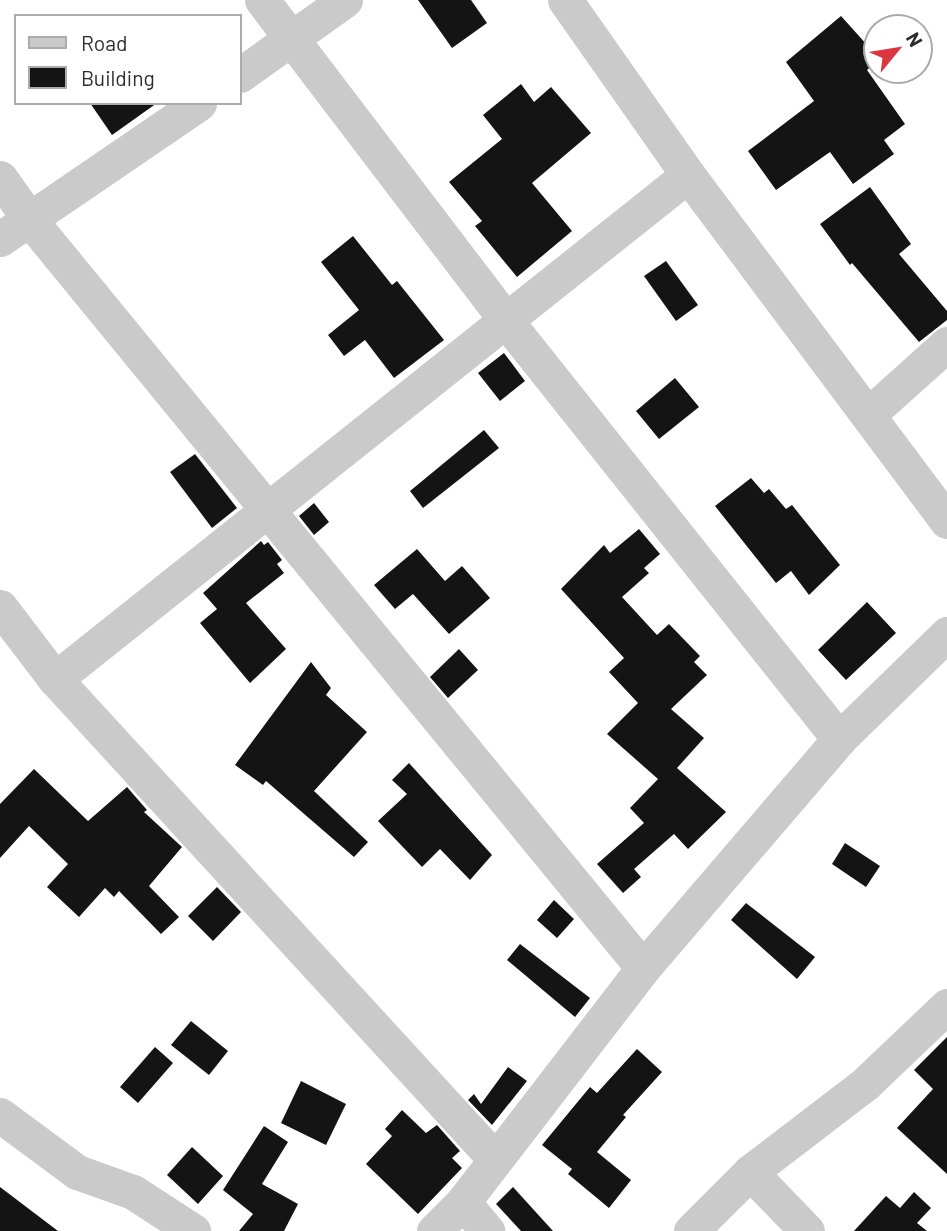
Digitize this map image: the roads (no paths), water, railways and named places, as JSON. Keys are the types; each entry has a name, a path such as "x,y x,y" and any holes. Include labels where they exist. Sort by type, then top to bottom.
{"street":[{"path":"262,0 507,321 839,739"},
{"path":"242,74 345,0"},
{"path":"565,0 688,175 947,521"},
{"path":"0,239 196,105"},
{"path":"55,679 688,175"},
{"path":"0,178 30,220 268,507 643,968"},
{"path":"869,414 947,344"},
{"path":"5,623 495,1159"},
{"path":"434,1231 463,1202 643,968 839,739 947,634"},
{"path":"691,1231 750,1172 864,1084 947,1006"},
{"path":"0,1115 77,1172 133,1192 193,1231"},
{"path":"750,1172 807,1231"},
{"path":"463,1202 487,1231"}]}
